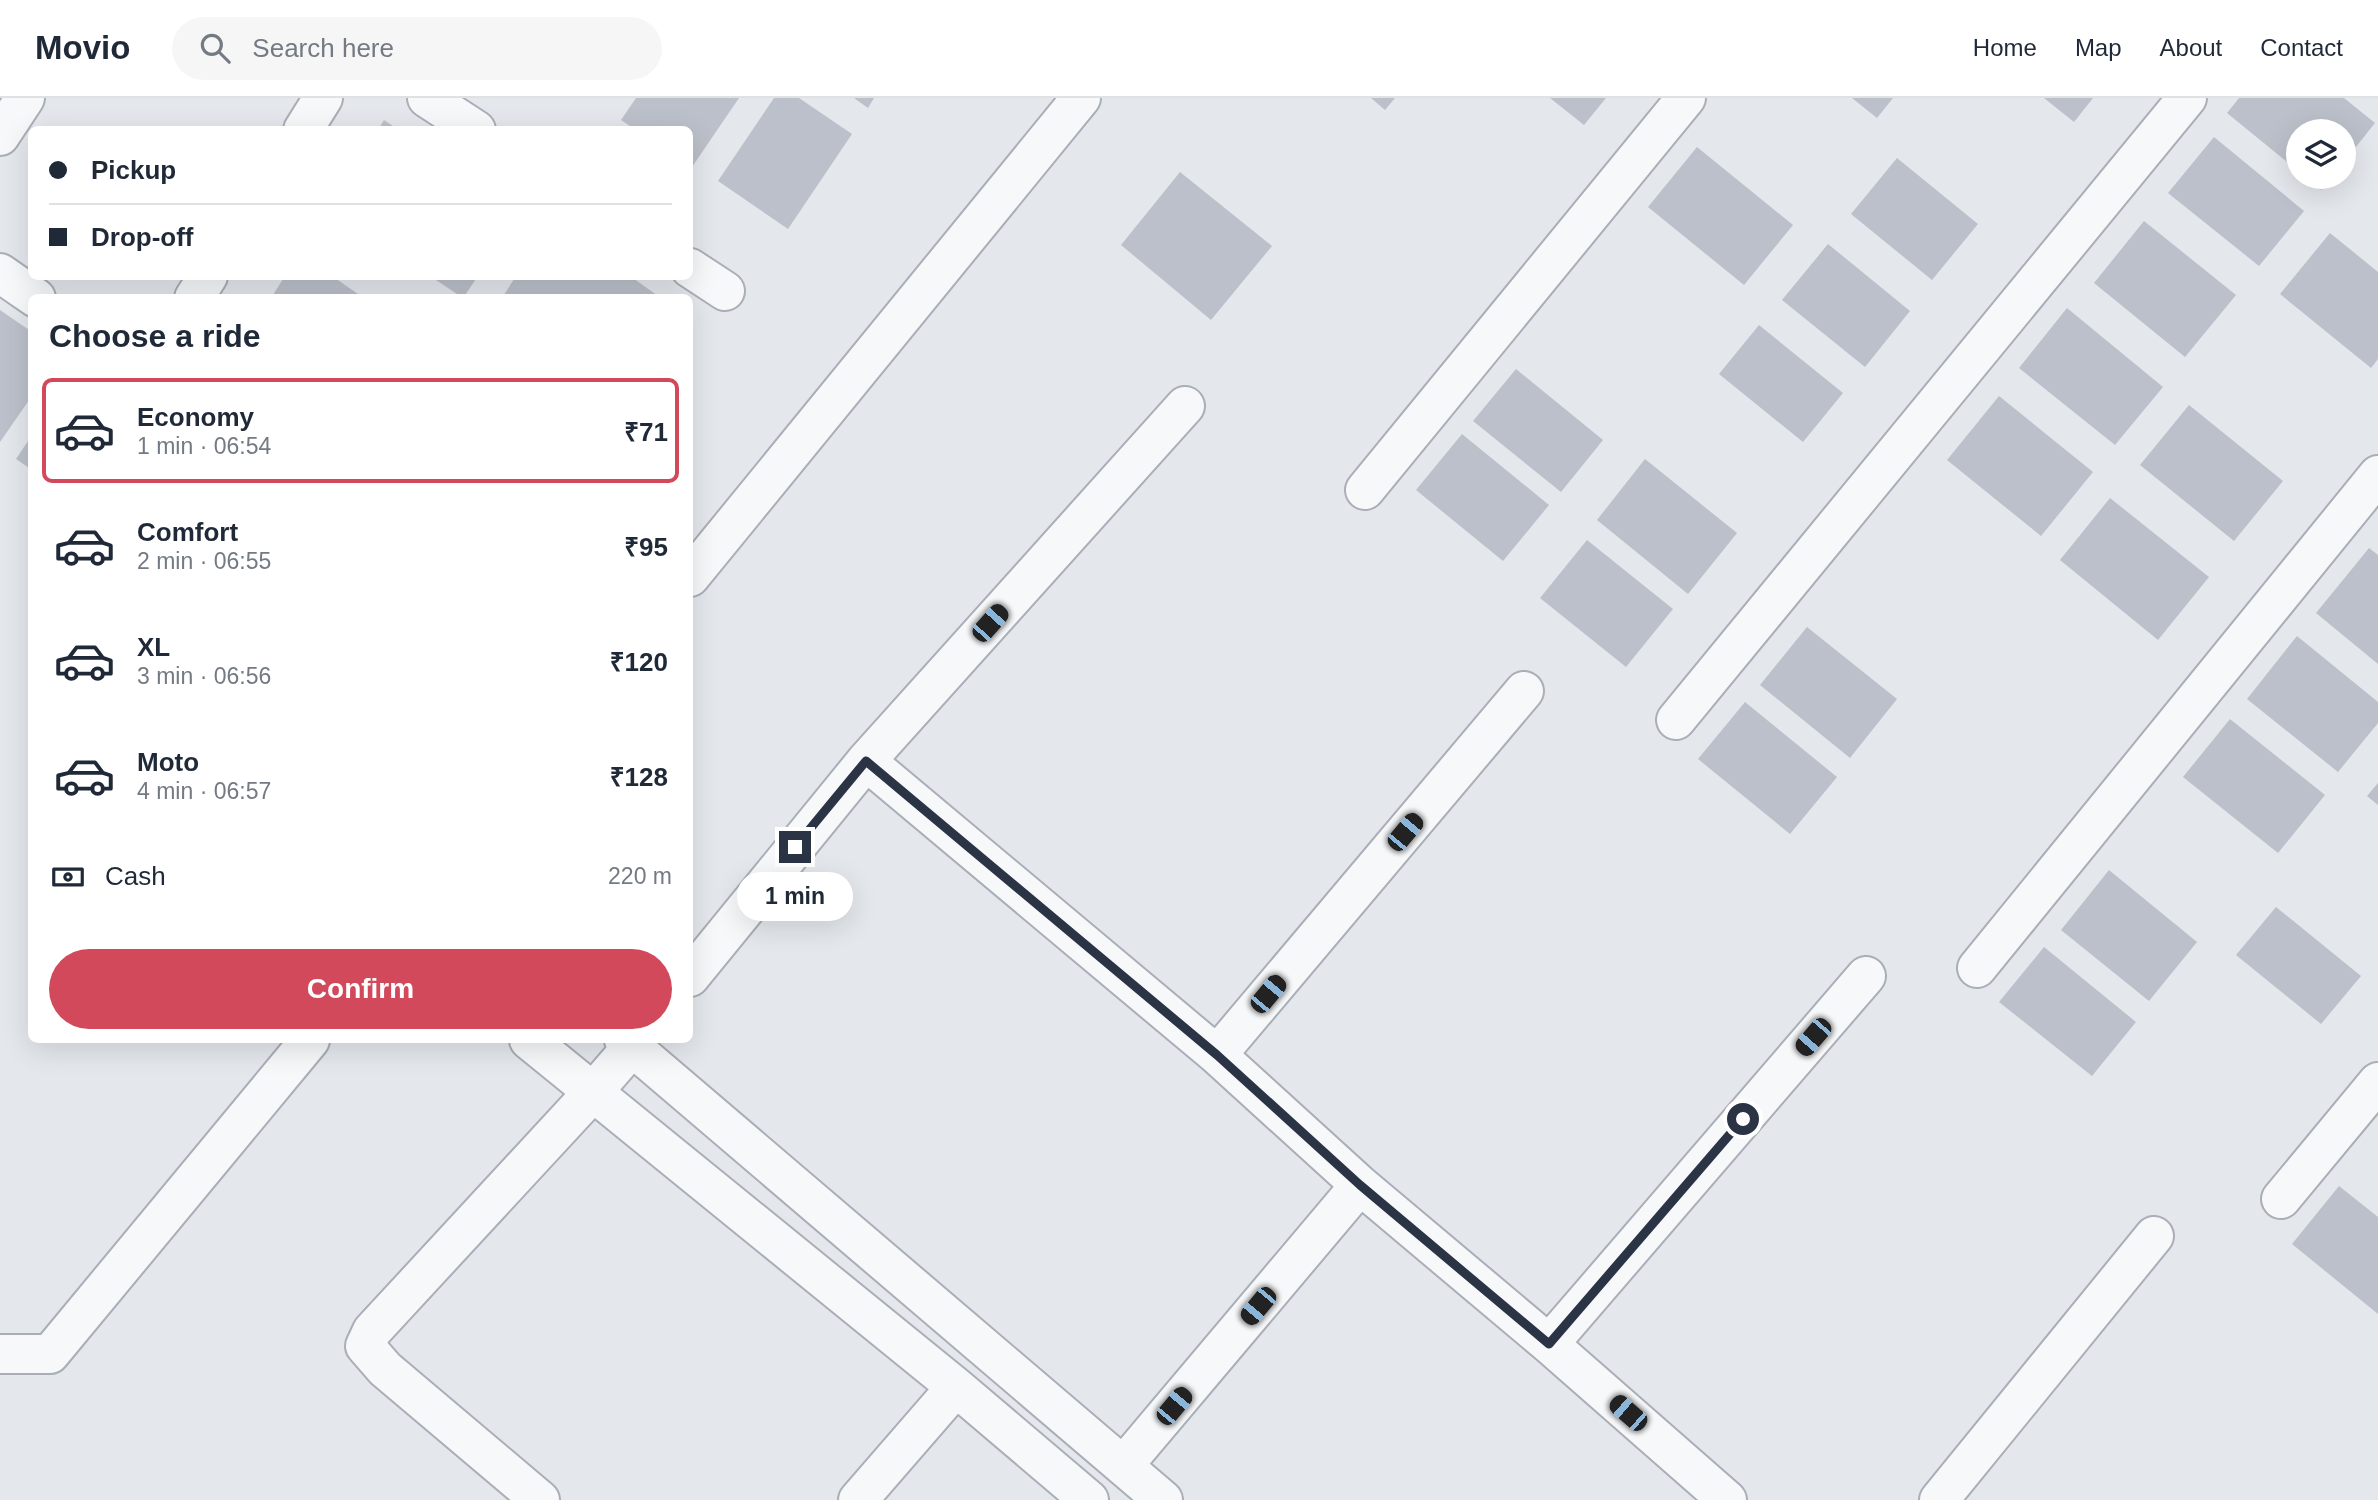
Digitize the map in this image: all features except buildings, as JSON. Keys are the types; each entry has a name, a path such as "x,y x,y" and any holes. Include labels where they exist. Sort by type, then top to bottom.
{"street":[{"path":"0,136 25,98"},
{"path":"306,126 323,98"},
{"path":"427,98 470,126"},
{"path":"693,573 1081,98"},
{"path":"1365,490 1686,98"},
{"path":"1676,720 2187,98"},
{"path":"693,270 725,291"},
{"path":"0,273 30,294"},
{"path":"693,972 866,761 1185,406"},
{"path":"1977,968 2378,475"},
{"path":"1217,1055 1524,691"},
{"path":"866,761 1217,1055 1360,1185 1549,1344 1727,1500"},
{"path":"1549,1344 1866,976"},
{"path":"0,1354 50,1354 308,1043"},
{"path":"533,1043 956,1387 1089,1500"},
{"path":"540,1500 385,1369 365,1346 372,1331 593,1092 630,1043"},
{"path":"632,1043 1163,1500"},
{"path":"2281,1199 2378,1082"},
{"path":"1123,1466 1360,1185"},
{"path":"1939,1500 2154,1236"},
{"path":"858,1500 956,1387"}],"route":[{"path":"795,847 866,761 1217,1055 1360,1185 1549,1344 1743,1119"}]}
